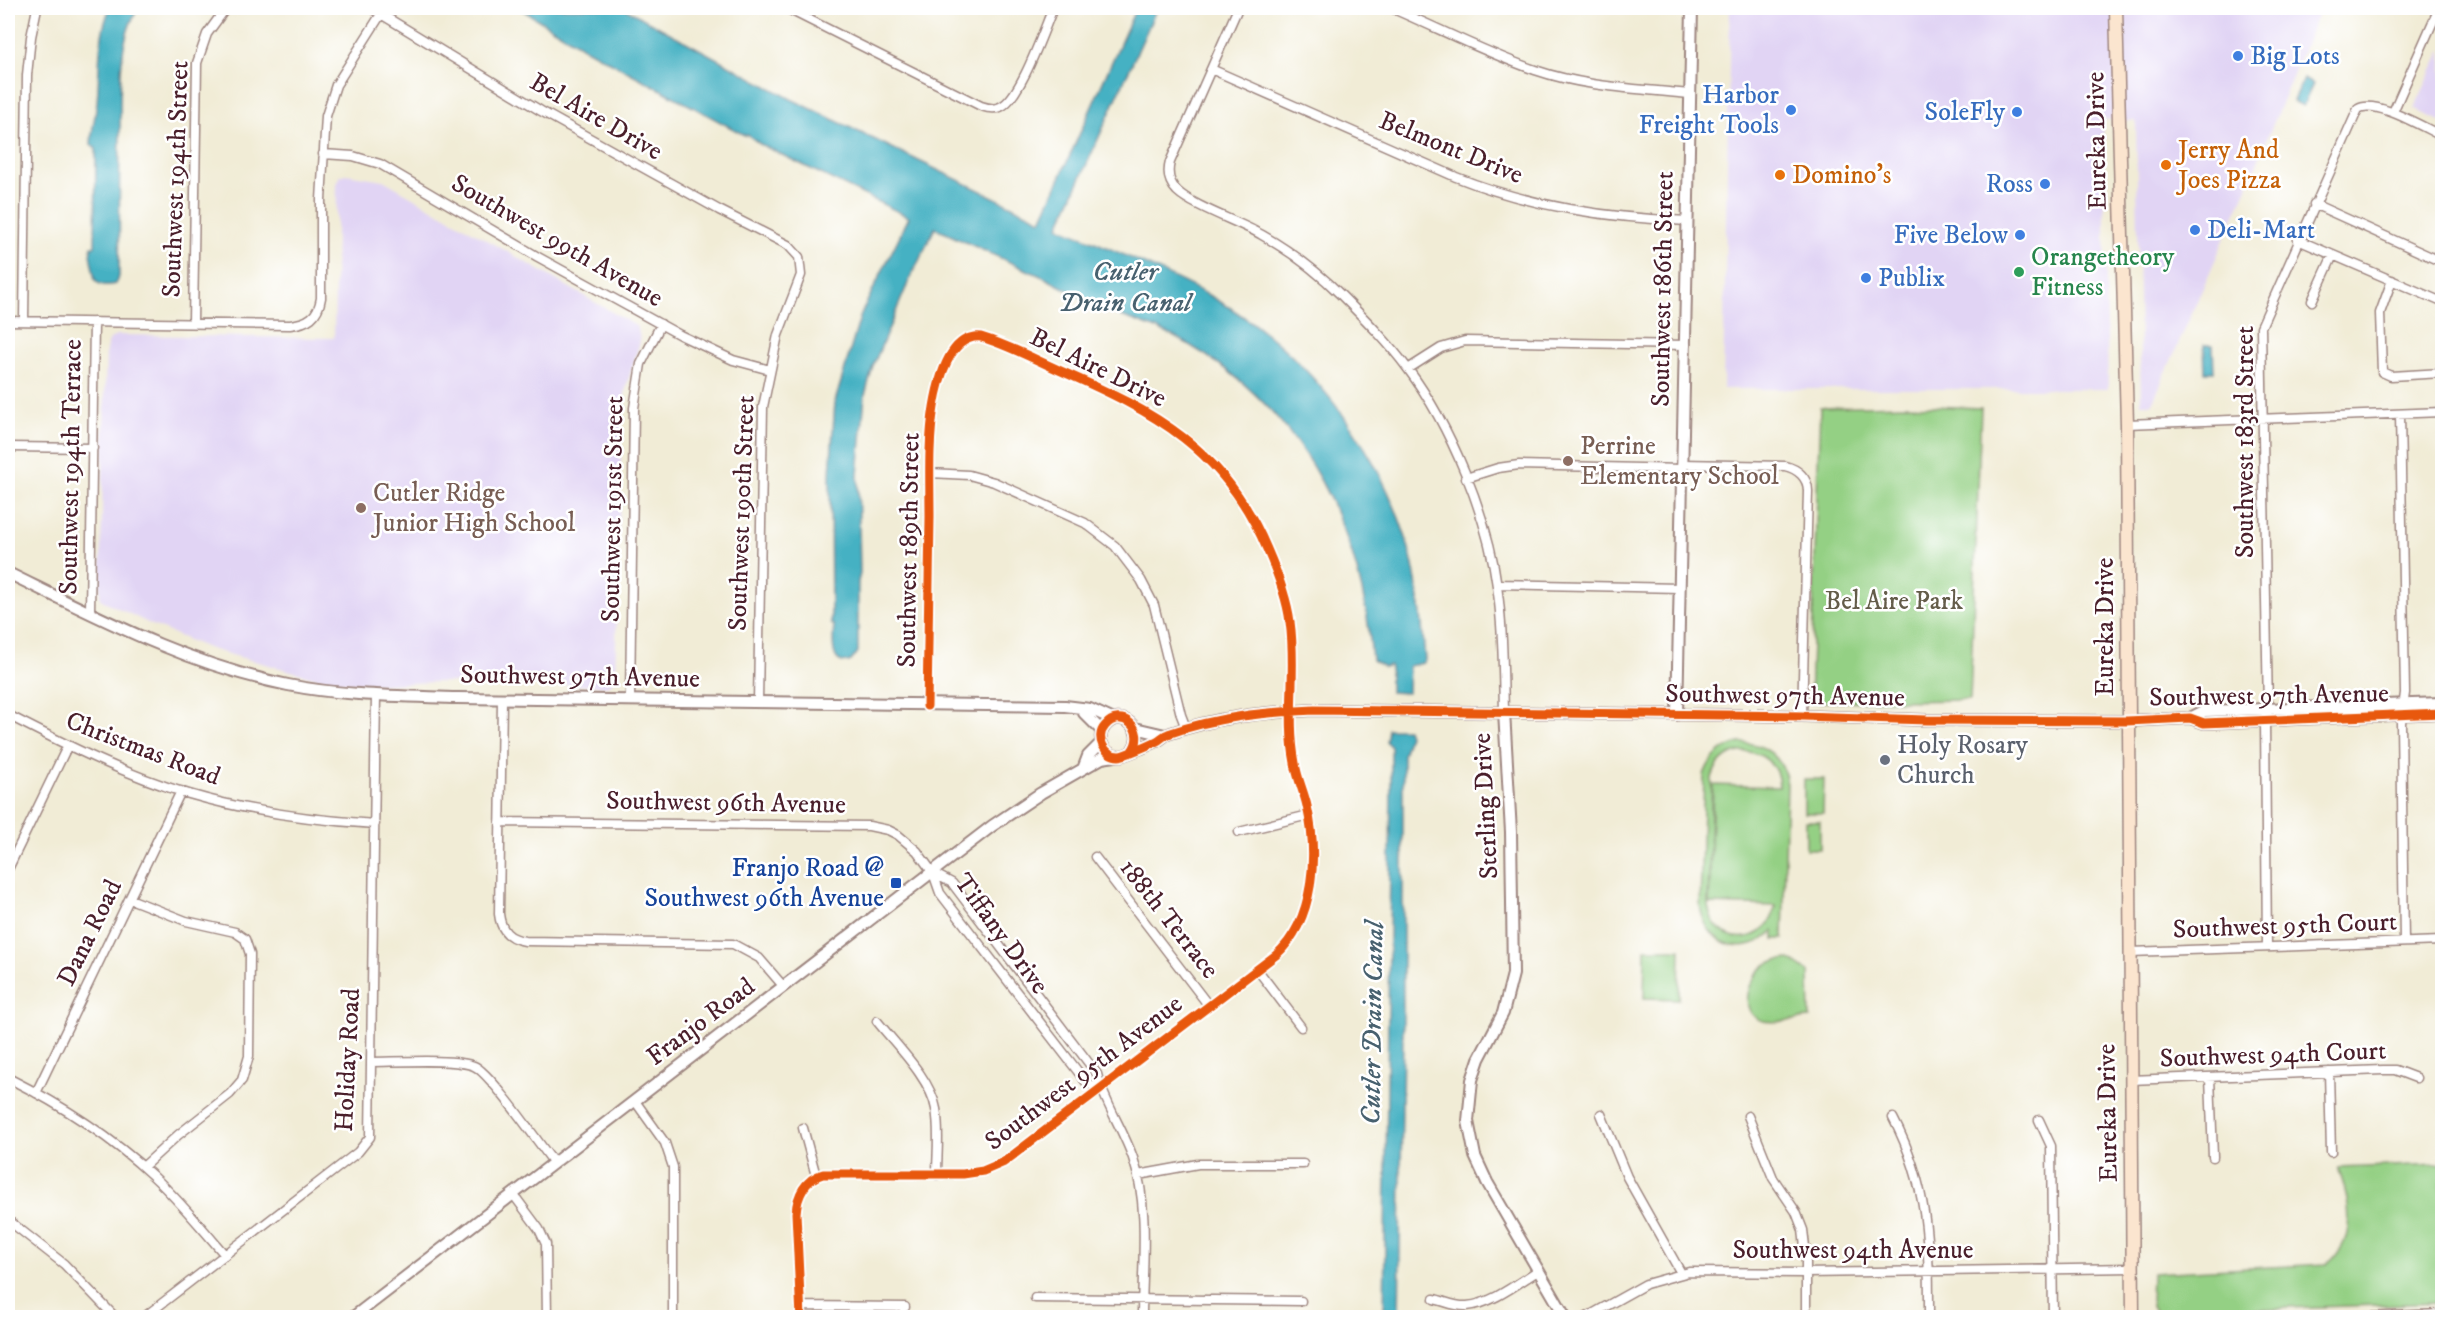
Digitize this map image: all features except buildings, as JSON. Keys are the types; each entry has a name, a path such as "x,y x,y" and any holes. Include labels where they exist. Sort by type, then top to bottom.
{"main road":[{"name":"Eureka Drive","path":"2116,8 2127,424 2127,721 2133,1317"}],"street":[{"path":"24,321 27,75 37,8"},
{"name":"Southwest 194th Street","path":"193,323 196,75 200,51 207,34 226,8"},
{"name":"Bel Aire Drive","path":"372,8 549,116 709,205 788,245 801,260"},
{"path":"786,8 981,106 1001,107 1019,88 1053,8"},
{"path":"1211,69 1238,8"},
{"path":"1391,8 1520,64 1550,74 1620,89 1689,94"},
{"name":"Southwest 186th Street","path":"1677,715 1692,8"},
{"path":"2393,112 2439,8"},
{"path":"8,321 290,325 313,318 319,309 321,298 323,154 326,116 335,88 381,14"},
{"name":"Sterling Drive","path":"1211,69 1170,162 1170,181 1181,195 1262,235 1305,265 1356,310 1408,369 1443,427 1466,478 1485,532 1497,584 1511,832 1513,974 1503,1013 1479,1059 1472,1080 1467,1121 1479,1167 1566,1317"},
{"name":"Belmont Drive","path":"1211,69 1456,177 1490,189 1539,204 1591,214 1688,221"},
{"name":"Southwest 183rd Street","path":"2267,947 2262,323 2358,109 2369,105 2393,112 2442,136"},
{"name":"Southwest 99th Avenue","path":"323,154 353,156 380,164 538,257 661,324 724,357 770,370"},
{"path":"2314,204 2442,262"},
{"path":"2298,240 2442,302"},
{"path":"2312,301 2333,255"},
{"name":"Southwest 190th Street","path":"758,702 762,424 770,370 782,323 801,275 801,260"},
{"path":"2392,280 2380,313 2382,372 2391,376 2442,373"},
{"name":"Southwest 194th Terrace","path":"90,613 94,322"},
{"name":"Southwest 191st Street","path":"630,700 634,408 641,364 661,324"},
{"name":"Bel Aire Drive","path":"973,337 981,337 1001,345 1140,407 1191,444 1229,481 1261,534 1285,598 1291,634 1293,756 1309,815"},
{"name":"Southwest 189th Street","path":"927,706 930,473 933,416 943,374 955,349 964,340 973,337"},
{"path":"1408,369 1442,348 1465,341 1686,345"},
{"path":"2127,424 2442,412"},
{"path":"2400,414 2404,942"},
{"path":"8,447 93,448"},
{"path":"1466,478 1498,468 1520,465 1785,466 1798,471 1805,478 1808,488 1802,716"},
{"path":"930,473 969,475 994,482 1084,523 1115,546 1141,580 1154,605 1186,728"},
{"name":"Southwest 97th Avenue","path":"8,573 188,657 237,673 309,689 376,695 502,699 1065,706 1095,711 1114,720"},
{"path":"1497,584 1679,588"},
{"name":"Holiday Road","path":"143,1317 365,1146 372,1130 376,695"},
{"path":"502,699 500,919 504,931 515,939 529,941 734,944 759,958 784,987"},
{"name":"Southwest 97th Avenue","path":"1132,751 1186,728 1240,717 1292,711 2127,721 2190,718 2204,711 2266,715 2403,709 2442,703"},
{"name":"Southwest 97th Avenue","path":"2403,709 2442,713"},
{"path":"1083,710 1102,731"},
{"name":"Christmas Road","path":"8,715 121,769 181,791 275,814 375,824"},
{"path":"1135,728 1137,740 1132,751 1114,756 1104,749 1101,743 1102,731 1109,722 1114,720 1126,720 1135,728 1165,735"},
{"name":"Franjo Road","path":"1083,769 1088,756 1101,743"},
{"path":"8,869 68,745"},
{"name":"Franjo Road","path":"352,1317 1020,807 1102,758 1114,756"},
{"name":"Dana Road","path":"36,1093 181,791"},
{"path":"1239,832 1309,815"},
{"name":"Southwest 95th Avenue","path":"816,1176 937,1175 973,1173 998,1166 1101,1090 1288,943 1299,926 1307,905 1311,873 1309,815"},
{"name":"Southwest 96th Avenue","path":"500,822 879,827 910,843 933,873"},
{"name":"188th Terrace","path":"1095,857 1209,1006"},
{"name":"Tiffany Drive","path":"933,873 940,893 1066,1057 1086,1082 1101,1090"},
{"name":"Tiffany Drive","path":"933,873 952,883 1097,1074 1101,1090 1122,1128 1138,1175 1143,1221 1142,1317"},
{"path":"130,899 186,921 235,932 247,942 250,954 249,1050 245,1074 230,1094 178,1135 143,1167"},
{"name":"Southwest 95th Court","path":"2130,952 2442,941"},
{"path":"1257,969 1301,1027"},
{"path":"877,1021 920,1075 934,1101 937,1121 937,1175"},
{"path":"372,1062 457,1062 479,1068 491,1080 554,1163"},
{"name":"Southwest 94th Court","path":"2130,1080 2395,1070 2416,1078"},
{"path":"2329,1072 2331,1152"},
{"path":"2210,1077 2213,1157"},
{"path":"8,1078 76,1117 143,1167 173,1196 225,1255"},
{"path":"635,1101 665,1143 673,1167 674,1317"},
{"path":"1601,1114 1627,1177 1681,1273"},
{"path":"1748,1116 1773,1178 1800,1221 1804,1241 1806,1317"},
{"path":"1893,1118 1906,1143 1923,1196 1928,1233 1929,1317"},
{"path":"2039,1120 2051,1146 2053,1317"},
{"path":"801,1317 796,1213 801,1192 816,1176 803,1128"},
{"path":"1138,1175 1198,1164 1303,1164"},
{"path":"513,1194 539,1229 546,1244 547,1317"},
{"path":"8,1220 64,1264 116,1317"},
{"name":"Southwest 94th Avenue","path":"1585,1317 1646,1284 1681,1273 1699,1271 1805,1273 2132,1268"},
{"path":"1434,1299 1464,1306 1475,1305 1539,1270"},
{"path":"1035,1298 1301,1301"},
{"path":"801,1306 905,1307"},
{"path":"2340,1317 2442,1314"}],"shaded area":[{"path":"1730,8 2320,8 2252,176 2152,404 2141,404 2136,121 2103,120 2108,389 1723,389"},
{"path":"2442,49 2442,122 2414,109"},
{"name":"Cutler Ridge Junior High School","path":"346,174 383,180 636,326 640,342 626,387 622,416 615,678 611,684 606,686 437,682 368,685 324,680 210,649 150,624 100,599 106,349 110,339 117,335 334,338 337,184 340,176"}],"green space":[{"name":"Bel Aire Park","path":"1906,405 1981,408 1970,700 1810,702 1820,407"},
{"path":"1749,743 1772,753 1782,766 1787,784 1783,939 1774,939 1774,931 1763,939 1739,946 1718,939 1710,931 1700,906 1704,775 1713,758 1722,750 1734,745","holes":["1747,752 1761,756 1772,765 1779,787 1713,785 1709,904 1776,906 1771,920 1763,930 1752,936 1741,938 1730,936 1720,930 1708,906 1712,778 1716,768 1725,758 1734,753"]},
{"path":"1804,779 1824,779 1823,813 1804,813"},
{"path":"1806,821 1820,821 1820,849 1806,849"},
{"path":"1645,949 1680,949 1679,999 1644,998"},
{"path":"1790,959 1809,972 1810,1018 1774,1022 1754,1017 1747,1002 1755,976 1769,963"},
{"path":"2442,1164 2442,1303 2162,1312 2156,1312 2151,1306 2152,1273 2327,1264 2340,1250 2348,1230 2347,1198 2338,1168"}],"water":[{"path":"110,8 139,8 126,35 121,68 119,277 115,284 107,285 95,280 90,254 92,246 95,246 96,149 91,144 97,102 101,42"},
{"name":"Cutler Drain Canal","path":"519,8 624,8 791,99 1041,220 1136,8 1157,8 1059,226 1182,281 1245,318 1276,342 1304,369 1354,430 1391,499 1405,535 1413,566 1419,597 1425,660 1423,663 1409,666 1408,693 1390,692 1390,665 1384,667 1372,660 1366,613 1356,567 1341,522 1320,480 1296,441 1266,405 1231,373 1182,341 1107,310 1043,277 935,228 908,283 873,366 865,395 858,475 860,573 858,652 851,661 839,660 834,650 834,625 831,624 830,474 835,402 861,314 909,217 760,144 748,135 746,136 586,49"},
{"path":"2303,79 2313,84 2303,106 2293,101"},
{"path":"2204,345 2213,345 2214,372 2205,372"},
{"name":"Cutler Drain Canal","path":"1388,729 1407,729 1409,735 1403,755 1403,1034 1399,1318 1384,1317 1391,785 1391,747 1386,742"}],"cycle path":[{"path":"801,1318 796,1213 800,1195 811,1180 823,1174 963,1174 983,1171 1004,1162 1276,955 1289,941 1306,905 1310,885 1312,845 1306,801 1292,746 1292,640 1289,613 1267,549 1250,514 1230,485 1208,460 1156,419 1095,386 981,337 970,338 961,343 953,352 942,374 934,407 930,462 927,706"},
{"path":"1132,751 1137,735 1130,723 1118,719 1105,726 1101,735 1103,745 1109,753 1119,756 1149,745 1167,735 1204,723 1259,714 1314,710 1802,716 1927,720 2127,721 2190,718 2204,723 2442,713"}],"place":[{"name":"Big Lots","path":"2238,56"},
{"name":"Harbor Freight Tools","path":"1791,110"},
{"name":"SoleFly","path":"2017,112"},
{"name":"Jerry And Joes Pizza","path":"2166,165"},
{"name":"Domino's","path":"1780,175"},
{"name":"Ross","path":"2045,184"},
{"name":"Deli-Mart","path":"2195,230"},
{"name":"Five Below","path":"2020,235"},
{"name":"Orangetheory Fitness","path":"2019,272"},
{"name":"Publix","path":"1866,278"},
{"name":"Perrine Elementary School","path":"1568,461"},
{"name":"Cutler Ridge Junior High School","path":"361,508"},
{"name":"Holy Rosary Church","path":"1885,760"},
{"name":"Franjo Road @ Southwest 96th Avenue","path":"896,883"}]}
